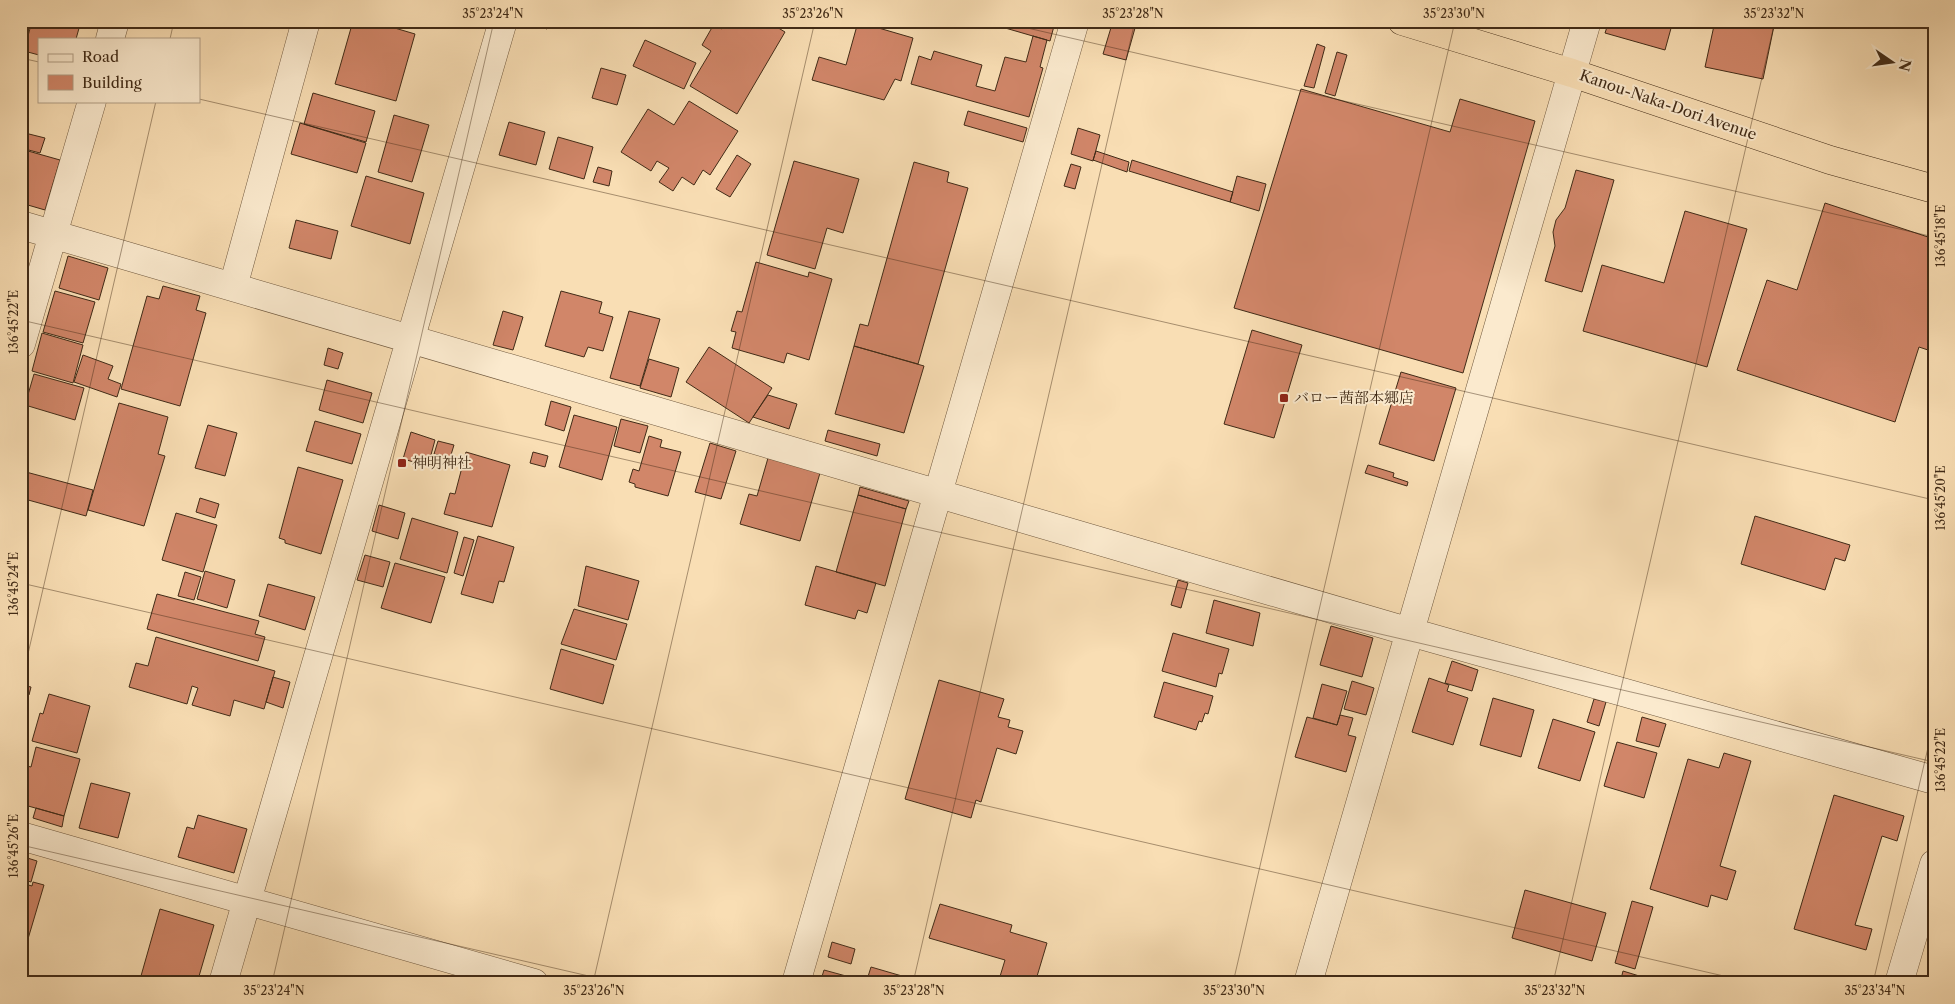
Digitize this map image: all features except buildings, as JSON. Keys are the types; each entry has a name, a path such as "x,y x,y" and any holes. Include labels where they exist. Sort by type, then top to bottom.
{"highway":[{"name":"Kanou-Naka-Dori Avenue","path":"1402,21 1466,31 1572,73 1830,160 1934,190"}],"street":[{"path":"110,38 115,21"},
{"path":"232,286 306,21"},
{"path":"224,983 503,21"},
{"path":"796,983 1075,21"},
{"path":"1308,983 1587,21"},
{"path":"21,344 92,102"},
{"path":"21,225 1410,632 1934,780"},
{"path":"21,836 534,983"},
{"path":"1899,983 1934,864"}],"place":[{"name":"バロー茜部本郷店","path":"1284,398"},
{"name":"神明神社","path":"402,463"}]}
